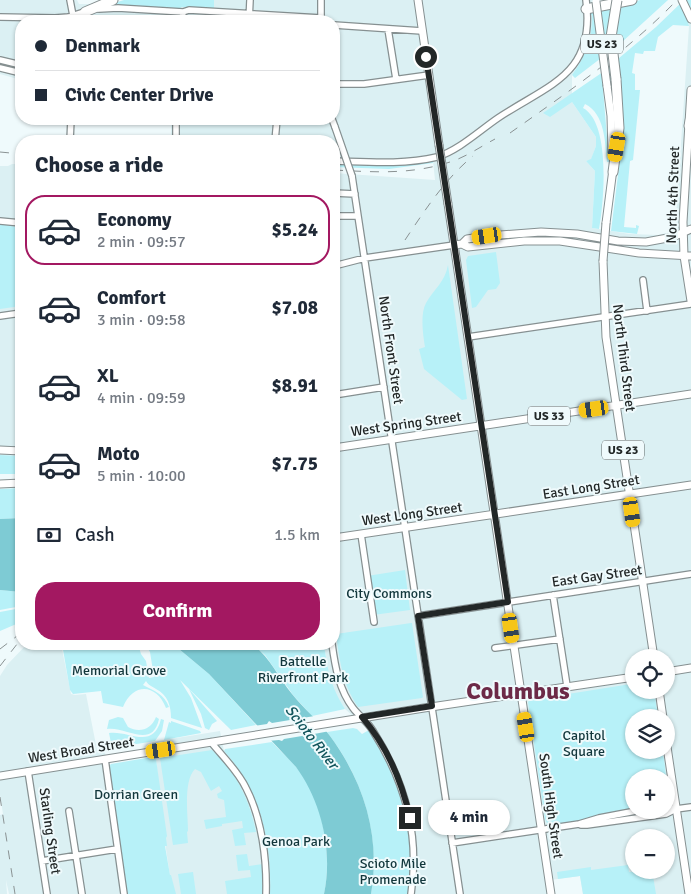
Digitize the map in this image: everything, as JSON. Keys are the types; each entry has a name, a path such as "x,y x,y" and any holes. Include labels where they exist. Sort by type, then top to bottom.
{"highway":[{"path":"85,12 113,0"},
{"path":"586,4 615,0 612,37 619,128 613,172"},
{"path":"586,4 632,0"},
{"path":"689,126 691,116"}],"main road":[{"name":"South High Street","path":"418,0 448,204 458,244 468,338 551,894"},
{"name":"North Third Street","path":"596,0 611,116 613,172 602,271 604,317 653,649"},
{"path":"682,0 691,19"},
{"name":"North 4th Street","path":"691,90 683,232 688,256 691,303"},
{"path":"458,244 481,236 541,232 577,234 630,242 654,241 691,229"},
{"path":"458,244 468,247 524,241 560,241 623,250 688,256"},
{"path":"623,250 625,245 630,242"},
{"name":"US 33","path":"481,426 691,394"},
{"name":"West Spring Street","path":"340,447 481,426"},
{"path":"0,450 15,451"},
{"path":"0,484 15,484"},
{"name":"East Long Street","path":"494,514 691,485"},
{"name":"West Long Street","path":"340,537 494,514"},
{"path":"675,671 691,668"},
{"name":"West Broad Street","path":"0,776 432,706 625,678"},
{"path":"669,759 689,894"}],"street":[{"path":"70,0 73,15"},
{"path":"249,14 250,0"},
{"path":"321,15 322,0"},
{"path":"340,161 399,163 450,152 498,118 556,82 568,72 577,59 585,40 587,32 586,4"},
{"path":"80,15 85,12 118,8 261,15"},
{"path":"0,17 15,18"},
{"path":"340,25 422,31"},
{"path":"388,29 396,79"},
{"path":"0,60 15,64"},
{"path":"0,68 15,72"},
{"path":"340,84 364,84 429,75"},
{"name":"North Front Street","path":"340,142 352,176 355,194 460,894"},
{"path":"340,193 355,194"},
{"path":"340,216 358,216"},
{"path":"0,221 15,222"},
{"path":"340,264 365,258 458,244"},
{"path":"643,280 648,311"},
{"path":"468,338 691,303"},
{"path":"0,316 15,314"},
{"path":"340,394 384,387"},
{"path":"361,534 374,622"},
{"name":"East Gay Street","path":"418,616 691,574"},
{"path":"553,595 567,686"},
{"path":"495,648 560,639"},
{"path":"333,650 335,666 342,688 353,708 372,728 389,758 406,800 414,846 412,894"},
{"path":"212,742 241,779 255,810 265,863 266,894"},
{"path":"105,759 124,894 117,894"},
{"name":"Starling Street","path":"28,771 46,894"},
{"path":"579,824 587,825 659,815 676,809 691,807"},
{"path":"69,811 82,894"},
{"path":"452,844 579,824 625,813"},
{"path":"42,861 117,849"}],"shaded area":[{"path":"0,0 77,0 79,4 111,4 180,10 180,7 213,9 214,0 599,0 590,12 592,24 588,48 572,75 572,102 596,137 596,146 591,160 586,161 595,171 592,228 630,234 658,235 675,231 689,26 687,19 691,13 691,894 583,894 580,876 550,880 552,894 409,894 369,730 345,709 336,696 330,682 325,650 340,650 340,173 435,180 433,161 411,165 386,166 340,164 340,135 171,135 171,125 340,125 340,15 15,15 15,78 0,74"},
{"path":"15,164 15,456 0,455 0,166"},
{"path":"21,650 62,650 71,694 86,694 97,750 104,750 109,765 127,893 9,894 6,880 7,894 0,894 0,815 3,814 0,795 0,676 7,665"},
{"path":"220,731 224,751 246,779 260,812 268,848 271,875 270,894 175,894 170,876 156,760 152,742"}],"green space":[{"path":"124,0 214,0 214,9 181,7 180,10 111,4"},
{"path":"640,0 668,0 622,42 575,78 572,75 581,61 591,32 592,15 590,15 590,12 622,6"},
{"path":"684,0 691,0 691,13 687,19 689,26 673,25 658,37 655,51 644,51 643,54 635,53 632,73 635,74 635,90 640,90 633,160 630,161 624,227 636,228 636,225 639,226 637,234 611,231 622,143 618,76 603,89 609,162 607,162 603,129 597,114 585,104 583,108 592,116 598,129 602,146 603,201 599,229 592,228 595,171 586,161 591,159 596,146 596,137 572,102 550,117 543,113 600,74 656,27"},
{"path":"433,161 433,163 389,169 340,167 340,164 395,165"},
{"path":"0,224 15,227 15,307 0,309"},
{"path":"496,252 500,283 496,289 488,290 476,307 472,308 466,260 468,256"},
{"path":"448,265 467,399 462,400 424,369 419,349 425,347 422,325 424,308 442,281"},
{"path":"0,455 15,456 15,474 0,474"},
{"path":"15,488 15,518 0,519 0,489"},
{"name":"City Commons","path":"405,570 410,610 373,615 367,576"},
{"path":"0,590 15,591 15,607 0,610"},
{"path":"15,609 15,625 0,631 0,612"},
{"path":"412,623 423,697 358,707 348,689 340,663 338,650 340,650 340,633"},
{"name":"Memorial Grove","path":"63,650 140,650 146,661 149,678 154,677 149,650 180,650 209,674 256,725 231,730 180,680 191,698 202,728 171,718 169,705 166,698 146,681 143,685 162,696 169,707 166,708 162,700 151,690 138,690 127,699 123,707 103,703 101,691 73,694 70,690"},
{"name":"Battelle Riverfront Park","path":"259,650 325,650 330,678 345,709 312,716 293,695 265,655"},
{"name":"Capitol Square","path":"625,685 625,699 655,699 657,709 625,709 625,759 664,759 665,769 625,769 625,811 564,823 547,823 528,702 530,700"},
{"path":"189,689 217,721 212,724 209,730 205,728 201,714"},
{"path":"118,717 123,718 128,727 136,730 148,727 156,717 159,719 156,728 151,733 144,735 107,729 109,720"},
{"path":"161,719 164,720 162,731 155,741 112,748 109,733 146,737 157,729"},
{"path":"171,721 201,733 164,740 169,722 171,723"},
{"name":"Scioto Mile Promenade","path":"353,728 362,734 369,730 391,769 399,789 408,828 410,849 409,894 371,894 373,851 371,829 366,808 350,769 340,750 327,732"},
{"name":"Genoa Park","path":"272,742 303,776 316,802 321,817 326,849 327,864 324,894 270,894 269,855 261,818 247,782 224,751 225,749"},
{"path":"212,750 221,758 241,787 250,809 256,832 244,833 246,845 235,846 232,830 243,828 242,821 206,829 204,820 226,817 224,800 218,798 217,794 222,791 219,786 211,791 201,772 195,769 191,774 188,790 188,843 173,845 160,758"},
{"name":"Dorrian Green","path":"152,757 156,759 167,836 167,846 165,846 170,875 176,894 127,894 108,767 111,764"},
{"path":"247,854 249,866 263,864 262,894 227,894 225,881 251,877 250,870 238,871 236,855"},
{"path":"625,865 625,879 654,879 656,894 583,894 580,876 558,879 557,872 591,867 591,870"},
{"path":"193,872 196,894 181,894 178,874"}],"water":[{"path":"15,518 15,591 0,590 0,519"},
{"name":"Scioto River","path":"180,650 259,650 269,661 287,688 326,731 352,772 361,791 367,811 374,852 371,894 324,894 327,861 326,845 319,811 313,796 296,767 209,674"}],"pier":[{"path":"315,716 330,731 311,736 284,739 282,741 268,741 254,726 267,724 269,721 272,723 299,717"}],"railway":[{"path":"510,133 618,54 677,0"},
{"path":"340,170 392,172 421,169 456,160 495,139"},
{"path":"0,152 15,153"},
{"path":"405,240 444,185 473,156"},
{"path":"0,649 15,638"},
{"path":"0,666 15,647"},
{"path":"0,797 15,894"}],"district":[{"name":"Columbus","path":"518,691"}],"route":[{"path":"410,818 398,777 372,728 362,717 432,706 418,616 508,602 426,57"}]}
